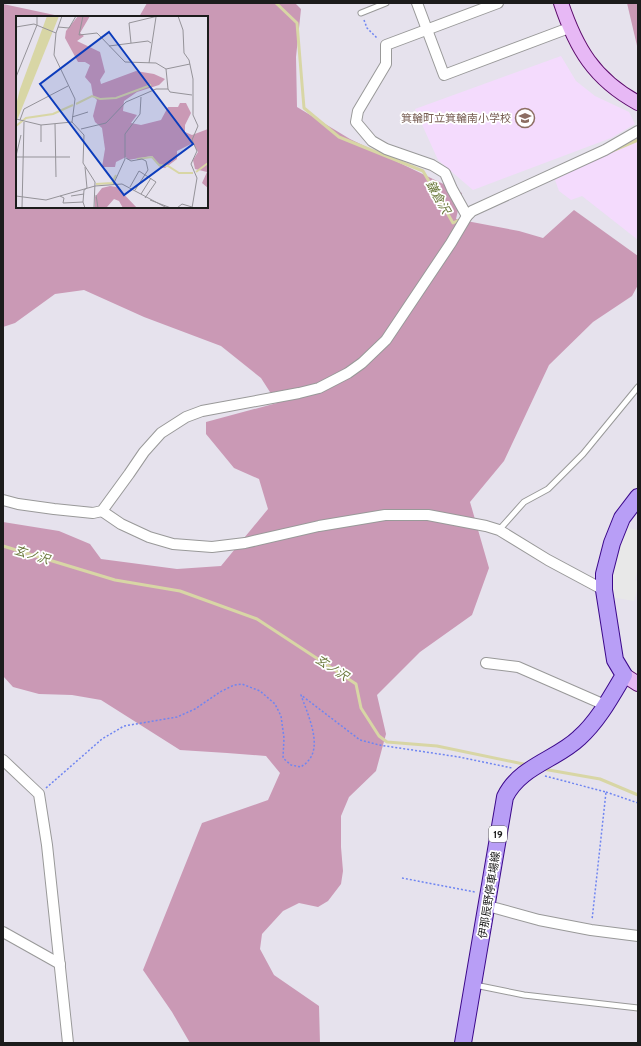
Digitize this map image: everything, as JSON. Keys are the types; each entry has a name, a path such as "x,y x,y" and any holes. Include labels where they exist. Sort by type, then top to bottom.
{"main road":[{"path":"624,675 615,660 604,590 604,574 612,543 622,518 638,497"},
{"name":"伊那辰野停車場線","path":"463,1043 505,797 513,784 527,771 568,747 588,730 624,675"}],"street":[{"path":"417,3 444,75 569,28"},
{"path":"466,216 445,172 432,165 386,149 372,141 356,122 358,112 386,64 386,46 498,3"},
{"path":"561,3 569,28 583,55 604,79 638,102"},
{"path":"3,500 18,504 54,509 93,513 102,511 144,452 162,433 186,417 202,411 319,388 348,373 362,363 386,340 451,243 466,216 472,211 605,150 638,131"},
{"path":"102,511 121,524 149,537 173,544 212,547 245,543 319,526 385,515 428,515 486,526 499,530 548,560 604,590"},
{"path":"486,663 518,667 605,705"},
{"path":"624,675 638,684"},
{"path":"3,760 39,794 48,845 68,1043"},
{"path":"488,901 539,920 591,930 638,936"},
{"path":"3,932 60,964"}],"lane":[{"path":"361,13 386,3"},
{"path":"499,530 524,502 548,489 583,454 638,387"},
{"path":"473,985 524,996 638,1008"}],"path":[{"path":"361,13 367,28 386,46"},
{"path":"39,794 102,739 124,726 177,717 195,709 220,692 234,685 242,684 260,692 275,704 281,716 284,738 283,758 291,765 301,767 308,762 313,754 314,746 312,729 301,695 360,740 460,757 527,771 638,802"},
{"path":"591,930 606,792"},
{"path":"402,878 488,901"}],"shaded area":[{"path":"147,3 295,3 301,9 296,57 297,107 350,139 462,193 456,219 519,231 543,238 574,210 638,256 638,285 632,296 593,322 549,365 504,461 470,502 489,568 472,615 420,652 377,695 386,734 376,771 349,797 341,816 343,871 341,884 328,901 318,907 299,903 283,911 262,934 260,949 274,975 319,1006 320,1043 190,1043 172,1012 143,970 202,823 268,800 280,773 266,756 180,750 101,700 72,695 39,694 13,687 3,676 3,522 59,531 90,544 101,559 177,569 221,566 268,509 259,479 234,468 206,434 206,422 277,403 261,378 221,346 144,317 84,290 55,294 15,323 3,327 3,4 59,16 16,16 16,208 208,208 208,16 140,16"},
{"path":"627,3 638,3 638,50"},
{"name":"箕輪町立箕輪南小学校","path":"561,56 576,81 595,96 629,112 635,124 611,138 473,190 438,160 415,109"},
{"path":"638,137 638,240 582,196 571,200 559,191 555,180"},
{"path":"625,527 638,530 638,568 635,580 638,581 638,587 634,601 611,597 610,572"}],"waterway":[{"name":"鎌倉沢","path":"276,3 297,23 304,108 339,137 423,171 453,223 461,219"},
{"name":"鎌倉沢","path":"612,151 638,140"},
{"name":"玄ノ沢","path":"3,546 115,580 180,591 257,619 356,684 361,708 379,736 387,742 437,746 528,765"},
{"name":"玄ノ沢","path":"543,769 600,779 638,795"}],"place":[{"name":"箕輪町立箕輪南小学校","path":"525,118"}]}
